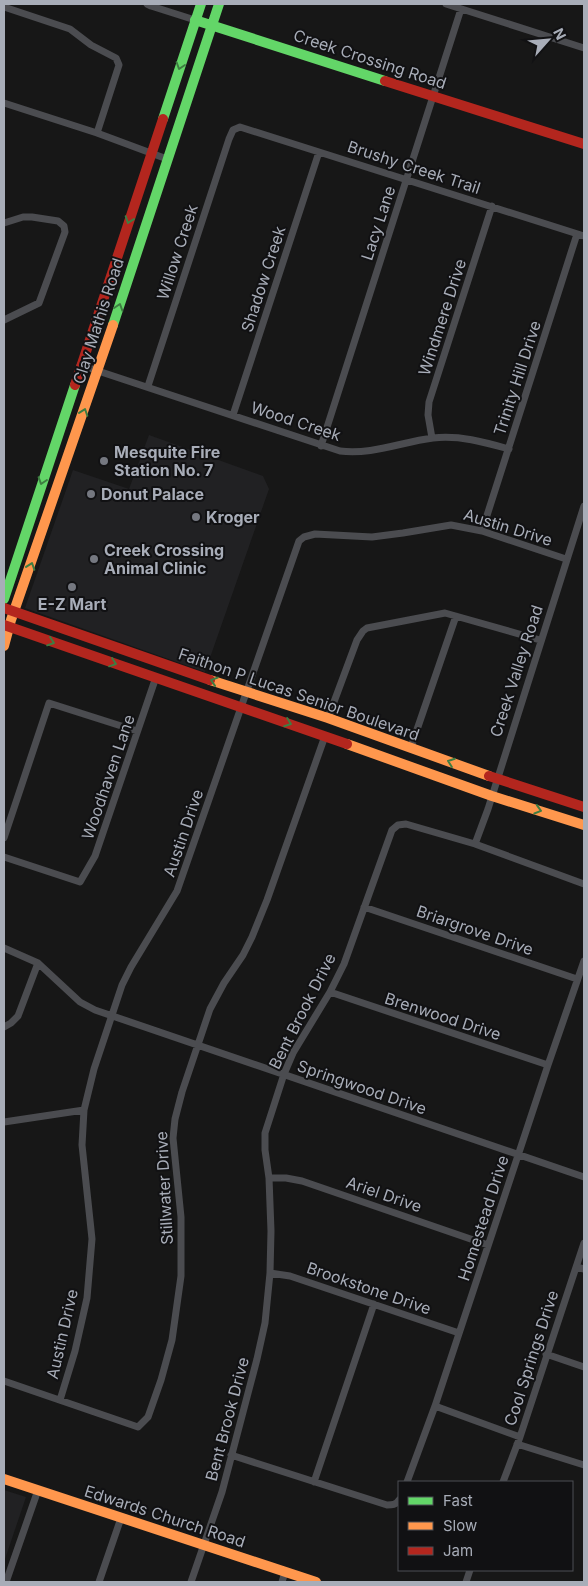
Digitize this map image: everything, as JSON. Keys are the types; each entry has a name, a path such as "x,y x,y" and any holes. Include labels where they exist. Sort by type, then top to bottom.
{"street":[{"name":"Creek Crossing Road","path":"147,4 584,144"},
{"name":"Clay Mathis Road","path":"4,599 201,4"},
{"name":"Clay Mathis Road","path":"4,646 7,626 14,612 70,453 219,4"},
{"path":"446,4 584,48"},
{"path":"4,7 65,27 91,45 116,58 118,64 97,133"},
{"name":"Lacy Lane","path":"321,446 461,9"},
{"path":"4,103 97,133 167,159"},
{"name":"Brushy Creek Trail","path":"235,128 248,128 581,235"},
{"name":"Willow Creek","path":"148,386 229,139 235,128"},
{"name":"Shadow Creek","path":"233,415 320,152"},
{"name":"Windmere Drive","path":"432,438 428,415 429,402 492,206"},
{"path":"4,223 23,217 32,217 58,221 64,226 65,232 39,303 4,320"},
{"name":"Trinity Hill Drive","path":"482,531 581,235"},
{"path":"110,277 126,283"},
{"name":"Wood Creek","path":"80,365 340,451 371,451 432,438 455,437 509,449"},
{"path":"53,448 70,453"},
{"name":"Creek Valley Road","path":"475,844 584,506"},
{"path":"32,514 47,519"},
{"name":"Austin Drive","path":"60,1400 75,1351 87,1298 92,1239 82,1145 84,1110 94,1069 122,985 177,891 297,546 304,537 315,534 372,537 451,524 482,531 566,559"},
{"name":"Faithon P Lucas Senior Boulevard","path":"4,608 328,718 497,779 584,805"},
{"path":"328,718 357,640 363,631 375,626 445,613 540,640"},
{"path":"411,747 456,616"},
{"name":"Faithon P Lucas Senior Boulevard","path":"7,626 492,796 584,824"},
{"path":"132,670 138,655"},
{"name":"Woodhaven Lane","path":"4,857 80,882 95,856 156,678"},
{"path":"4,838 49,703 138,731"},
{"name":"Stillwater Drive","path":"4,1381 138,1427 148,1417 172,1340 181,1276 181,1217 173,1138 175,1119 197,1044 210,1009 224,983 243,955 268,900 325,736"},
{"name":"Bent Brook Drive","path":"191,1582 222,1492 265,1323 270,1273 271,1232 269,1178 264,1133 293,1053 330,992 344,964 390,834 396,826 406,824 475,844 584,884"},
{"name":"Briargrove Drive","path":"364,907 577,980"},
{"name":"Springwood Drive","path":"4,948 38,963 80,1002 95,1010 584,1177"},
{"name":"Homestead Drive","path":"407,1481 435,1406 584,961"},
{"path":"4,1027 12,1023 18,1016 38,963"},
{"name":"Brenwood Drive","path":"330,992 548,1065"},
{"path":"4,1122 84,1110"},
{"name":"Ariel Drive","path":"269,1178 286,1178 302,1181 488,1245"},
{"name":"Cool Springs Drive","path":"503,1481 584,1243"},
{"path":"576,1266 584,1269"},
{"name":"Brookstone Drive","path":"270,1273 290,1276 459,1333"},
{"path":"314,1482 374,1304"},
{"path":"546,1354 584,1367"},
{"path":"435,1406 584,1465"},
{"path":"231,1455 387,1505 398,1503"},
{"name":"Edwards Church Road","path":"4,1479 204,1545 284,1577 316,1582"},
{"path":"6,1582 38,1490"},
{"path":"99,1582 121,1518"}],"shaded area":[{"path":"149,435 263,476 269,489 205,672 25,608 73,470 129,489"},
{"path":"4,1490 26,1497 4,1562"}],"traffic: fast":[{"path":"163,119 201,4"},
{"path":"113,325 219,4"},
{"path":"195,20 385,81"},
{"path":"4,599 75,385"}],"traffic: slow":[{"path":"4,646 11,620 113,325"},
{"path":"210,680 328,718 489,776"},
{"path":"347,744 492,796 584,825"},
{"path":"4,1479 316,1582"}],"traffic: jam":[{"path":"385,81 584,144"},
{"path":"75,385 163,119"},
{"path":"4,608 210,680"},
{"path":"4,625 347,744"},
{"path":"489,776 584,807"}],"place":[{"name":"Mesquite Fire Station No. 7","path":"104,461"},
{"name":"Donut Palace","path":"91,494"},
{"name":"Kroger","path":"196,517"},
{"name":"Creek Crossing Animal Clinic","path":"94,559"},
{"name":"E-Z Mart","path":"72,587"}]}
